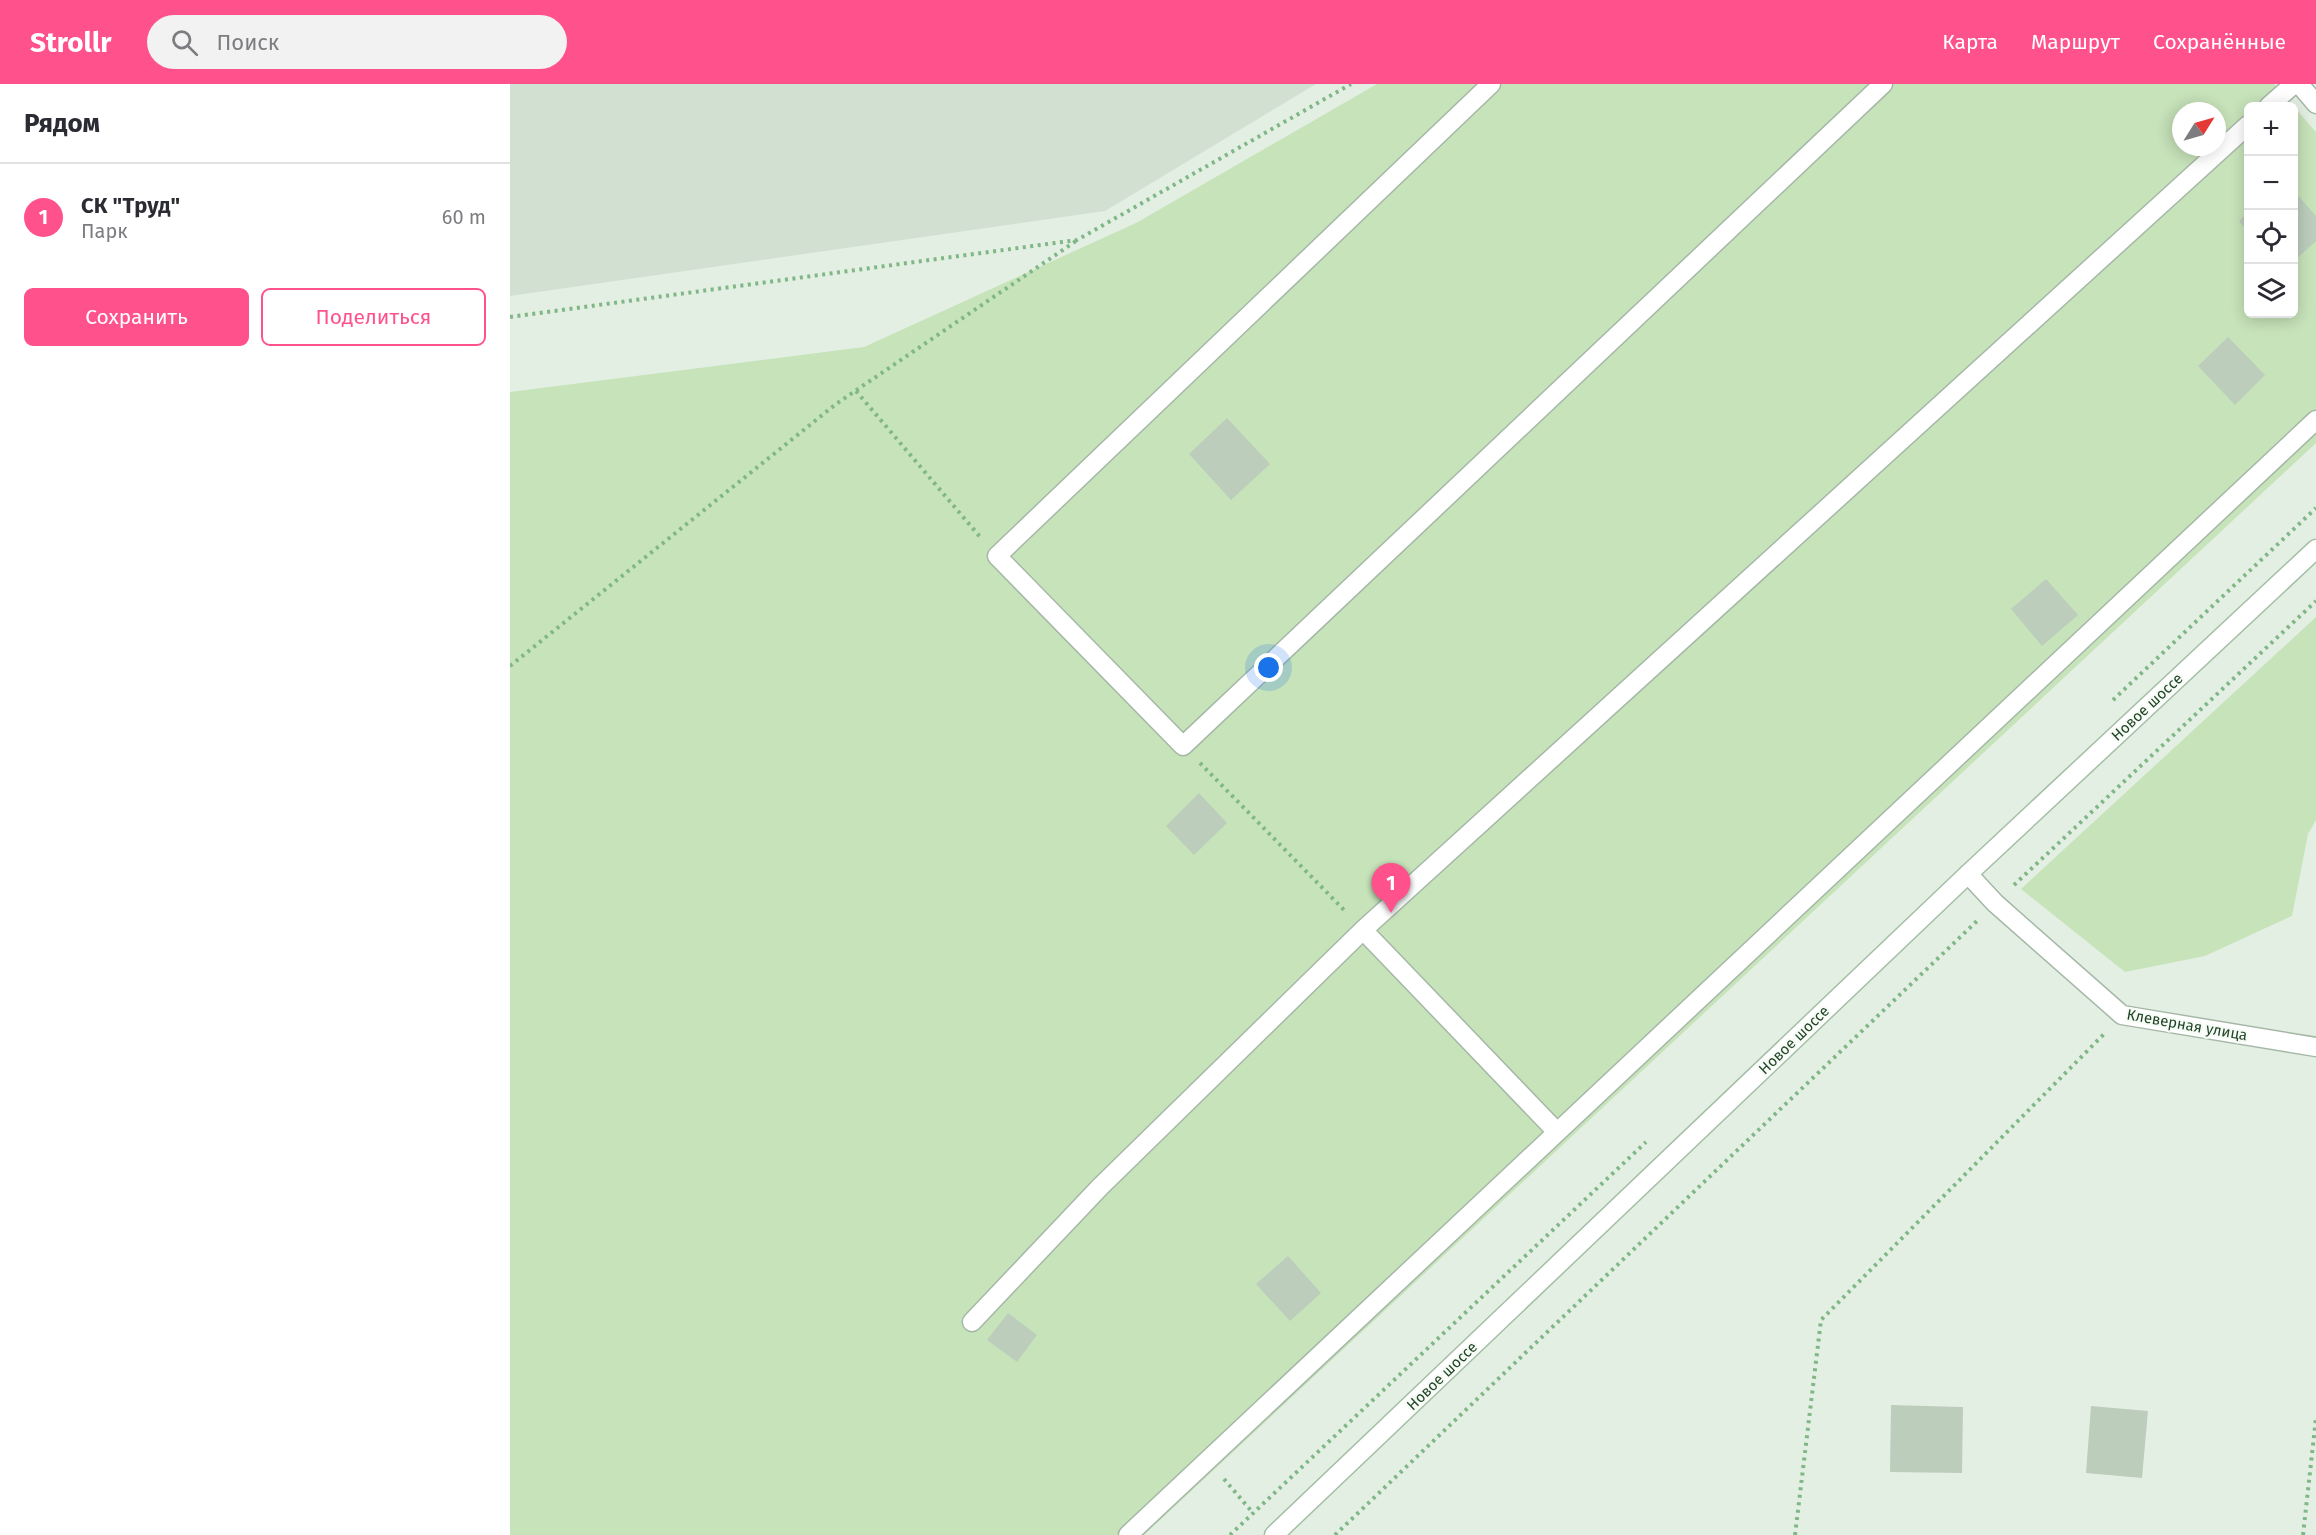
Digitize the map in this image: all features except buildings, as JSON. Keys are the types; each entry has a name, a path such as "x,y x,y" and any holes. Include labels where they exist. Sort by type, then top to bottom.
{"street":[{"path":"1491,84 997,556 1183,746 1883,84"},
{"path":"2274,102 2294,84"},
{"path":"2299,84 2316,104"},
{"path":"972,1322 1100,1187 1363,930 2244,129"},
{"path":"1128,1535 2316,420"},
{"name":"Новое шоссе","path":"1274,1535 1968,874 2316,549"},
{"name":"Клеверная улица","path":"1968,874 1995,903 2122,1015 2316,1047"},
{"path":"1363,930 1557,1132"}],"path":[{"path":"510,666 836,404 1077,240 1350,84"},
{"path":"510,317 1077,240"},
{"path":"856,391 997,556"},
{"path":"1335,1535 1995,903 2316,602"},
{"path":"1183,746 1363,930"},
{"path":"1794,1535 1821,1320 2122,1015"},
{"path":"2303,1535 2316,1418"},
{"path":"1208,1460 1253,1513"}],"shaded area":[{"path":"510,84 1316,84 1105,211 510,296"}],"green space":[{"path":"1377,84 2274,84 2290,102 2244,102 2244,318 2298,318 2298,112 2316,132 2316,443 1144,1535 510,1535 510,392 864,347 1136,223"},
{"path":"2316,617 2316,820 2308,834 2292,916 2205,956 2125,972 2021,889"}],"place":[{"name":"СК \"Труд\"","path":"1391,913"}]}
